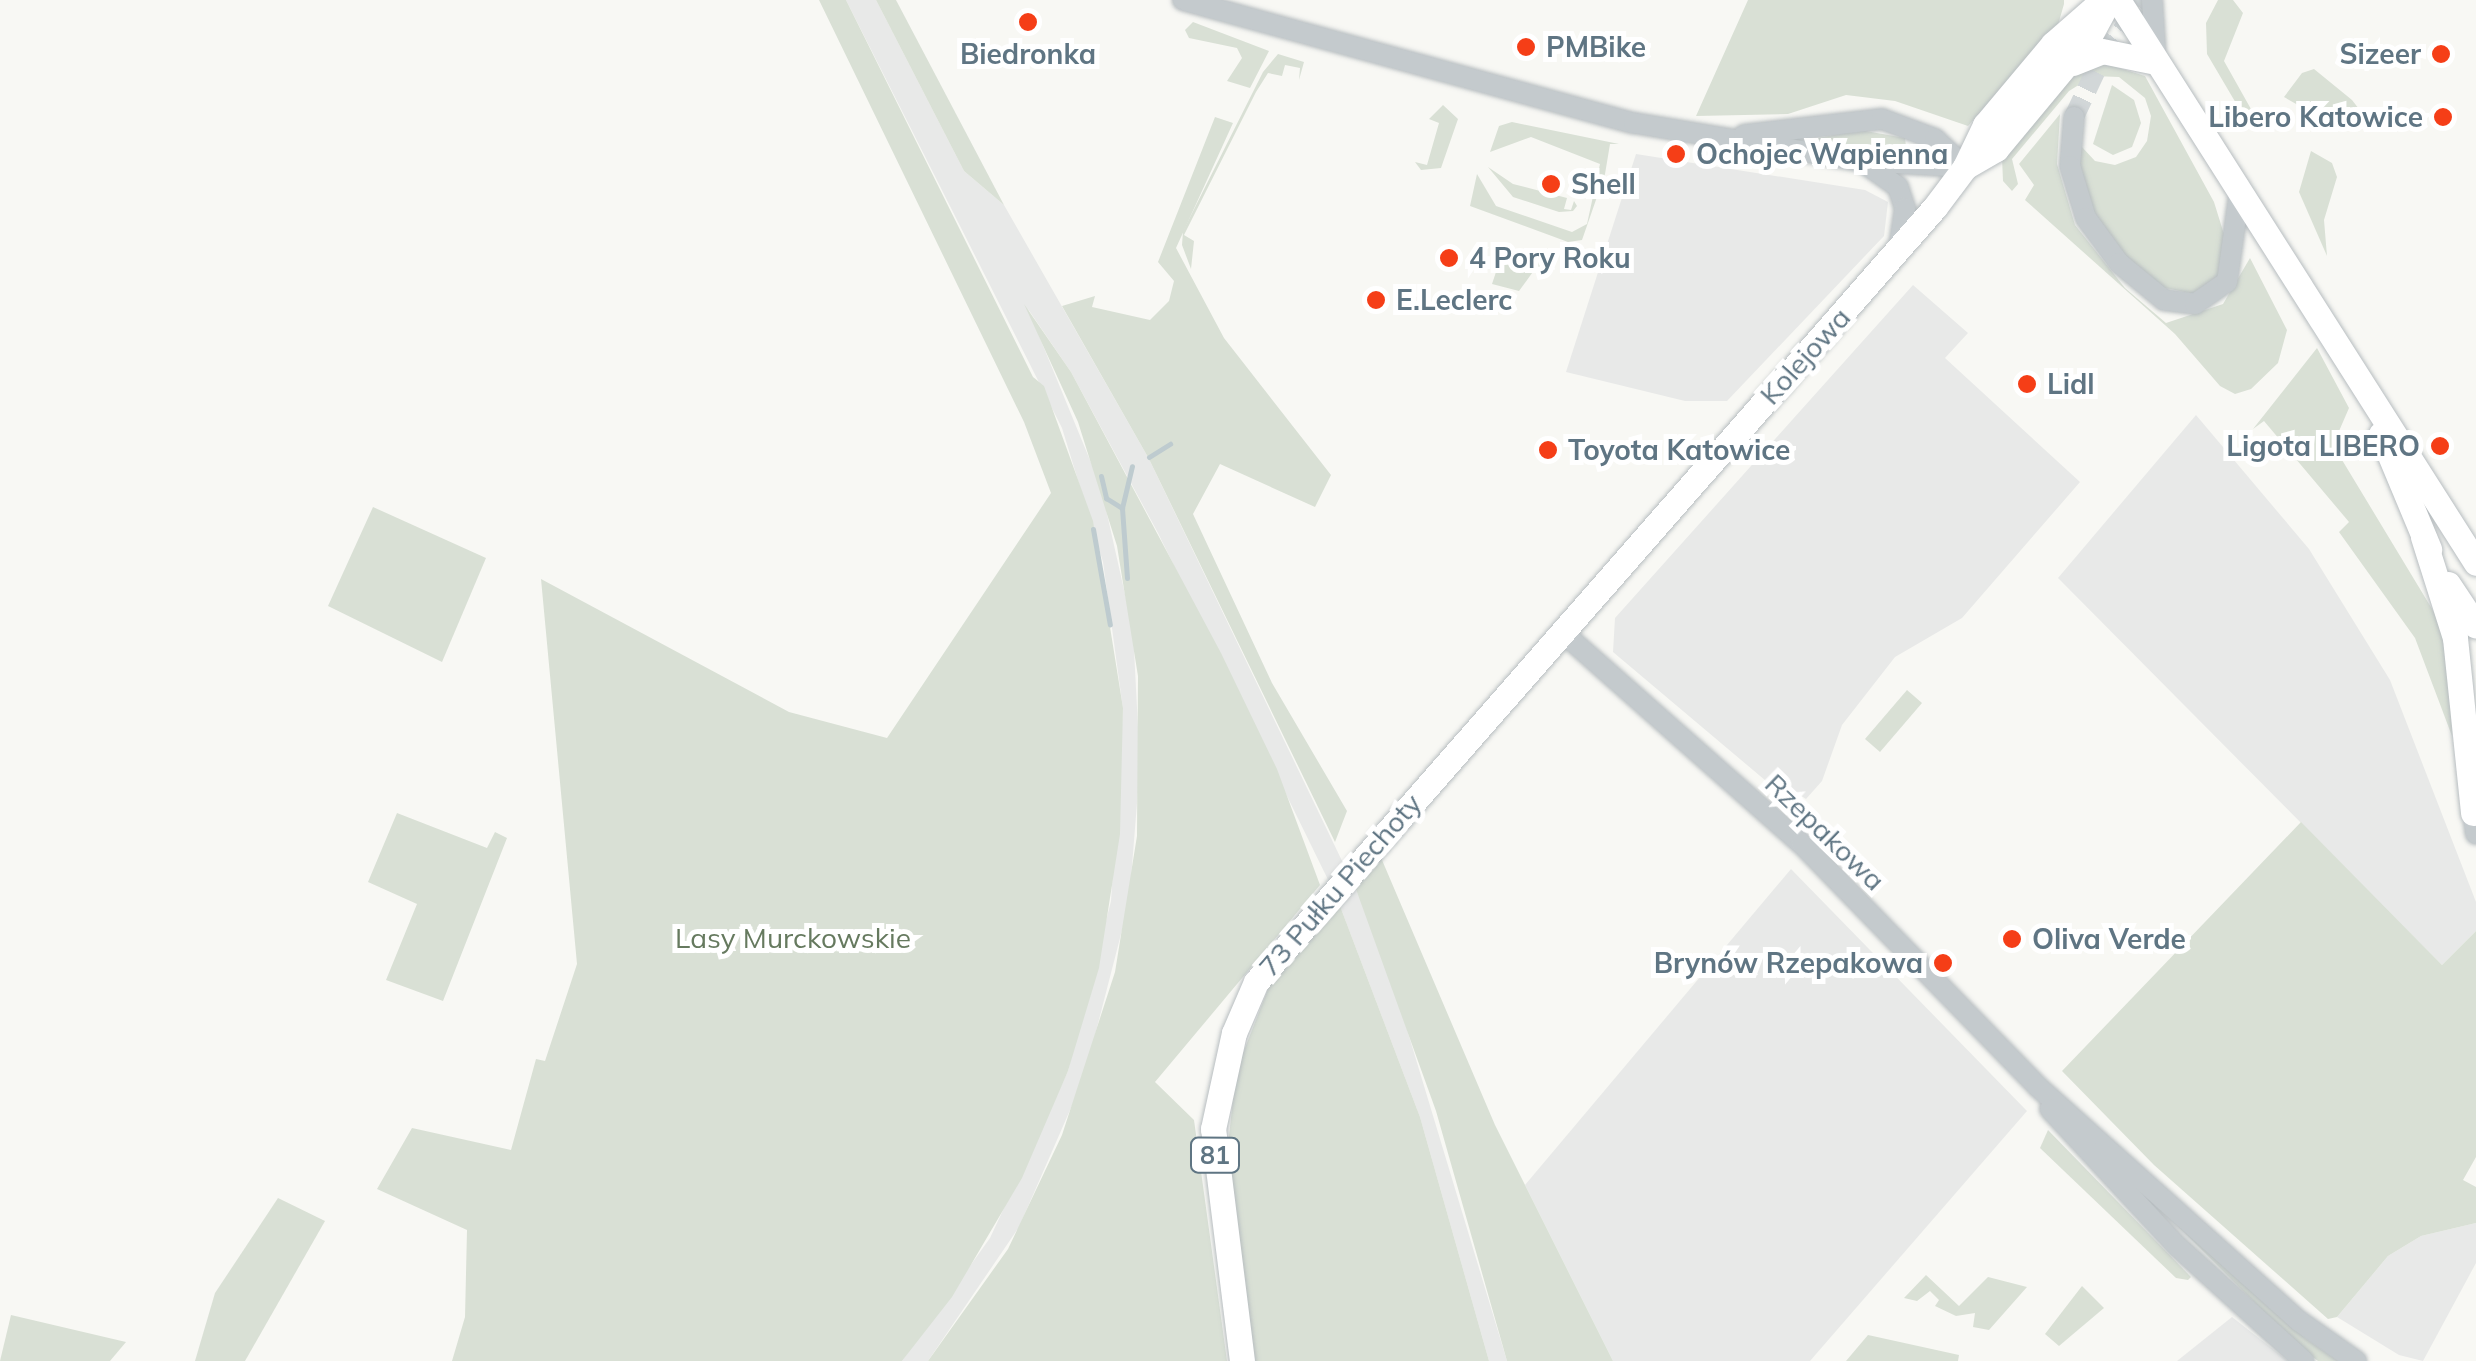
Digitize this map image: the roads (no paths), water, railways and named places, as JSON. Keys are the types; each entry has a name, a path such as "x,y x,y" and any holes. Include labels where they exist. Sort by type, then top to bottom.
{"main road":[{"path":"2068,26 2071,0"},
{"name":"Kolejowa","path":"1561,631 1899,248 1965,168 1985,125 2068,26 2106,0"},
{"name":"Kolejowa","path":"1965,168 1996,149 2064,68 2106,0"},
{"path":"2118,0 2239,196 2476,563"},
{"path":"2064,68 2102,50 2156,62"},
{"path":"2358,378 2423,537 2455,638 2475,823"},
{"path":"2444,508 2476,549"},
{"path":"2423,537 2476,626"},
{"name":"73 Pułku Piechoty","path":"1242,1361 1213,1129 1234,1033 1273,959 1561,631"}],"street":[{"path":"1184,0 1574,109 1862,162 1965,168"},
{"path":"2152,0 2156,62"},
{"path":"2074,117 2070,166 2086,218 2130,275 2164,300 2195,304 2228,282 2239,196"},
{"path":"1730,137 1871,118 1935,139 1956,141 1985,125"},
{"path":"1935,139 1965,168"},
{"path":"1862,162 1898,187 1904,208 1899,248"},
{"name":"Rzepakowa","path":"1561,631 1801,843 2037,1086 2299,1321 2356,1361"},
{"name":"Rzepakowa","path":"2037,1086 2077,1143 2304,1361"}],"waterway":[{"path":"1149,457 1170,444"},
{"path":"1127,578 1122,508 1132,466"},
{"path":"1101,476 1106,498 1122,508"},
{"path":"1093,529 1110,625"}],"tunnel":[{"path":"2074,117 2103,55 2146,0"}],"place":[{"name":"Biedronka","path":"1028,22"},
{"name":"PMBike","path":"1526,47"},
{"name":"Sizeer","path":"2441,54"},
{"name":"Libero Katowice","path":"2443,117"},
{"name":"Ochojec Wapienna","path":"1676,154"},
{"name":"Shell","path":"1551,184"},
{"name":"4 Pory Roku","path":"1449,258"},
{"name":"E.Leclerc","path":"1376,300"},
{"name":"Lidl","path":"2027,384"},
{"name":"Ligota LIBERO","path":"2440,446"},
{"name":"Toyota Katowice","path":"1548,450"},
{"name":"Oliva Verde","path":"2012,939"},
{"name":"Brynów Rzepakowa","path":"1943,963"}],"park label":[{"name":"Lasy Murckowskie","path":"793,938"}]}
